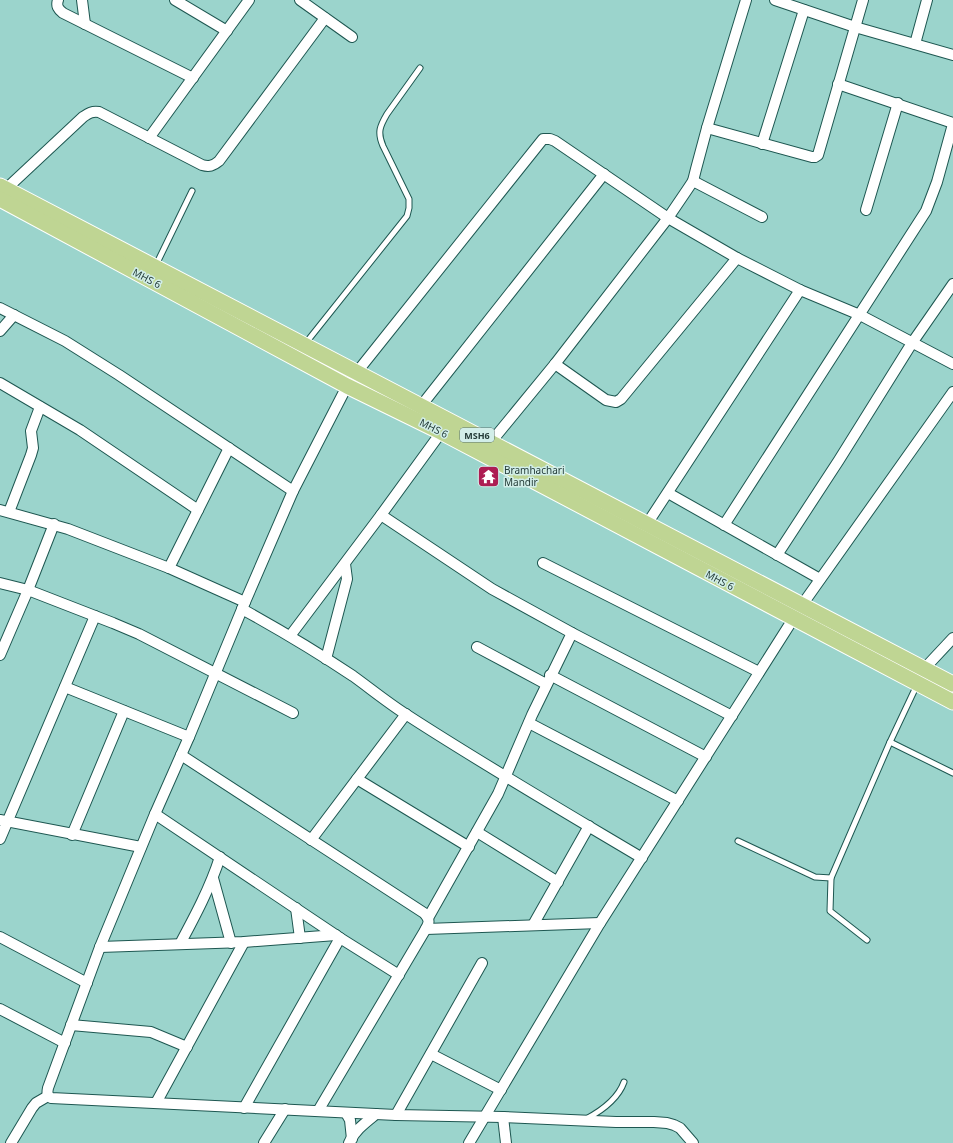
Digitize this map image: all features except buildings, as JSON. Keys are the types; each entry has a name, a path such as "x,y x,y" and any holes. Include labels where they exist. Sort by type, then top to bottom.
{"main road":[{"name":"MSH6","path":"2,191 155,267 357,372 421,406 445,426 491,442 953,684"},
{"name":"MHS 6","path":"2,191 347,386 445,426 794,619 953,702"}],"street":[{"path":"58,0 58,10 63,13 193,78"},
{"path":"82,0 85,24"},
{"path":"175,0 227,31"},
{"path":"149,138 249,0"},
{"path":"300,0 352,37"},
{"path":"491,442 555,364 668,218 693,181 707,128 746,0"},
{"path":"775,0 855,27 953,55"},
{"path":"707,128 812,157 818,155 863,0"},
{"path":"915,44 927,0"},
{"path":"762,144 804,10"},
{"path":"2,191 83,117 94,111 99,112 202,165 208,167 214,165 325,18"},
{"path":"724,525 926,211 937,182 953,123 838,84"},
{"path":"866,210 898,104"},
{"path":"48,1096 48,1088 100,947 141,847 181,756 243,605 293,491 347,386 543,140 550,139 555,141 668,218 737,258 800,290 860,315 953,364"},
{"path":"421,406 604,174"},
{"path":"693,181 762,217"},
{"path":"555,364 606,400 616,402 621,399 737,258"},
{"path":"777,555 839,460 912,343 953,284"},
{"path":"647,524 800,290"},
{"path":"0,308 65,341 119,375 293,491"},
{"path":"0,331 14,315"},
{"path":"0,383 80,430 198,510"},
{"path":"469,1143 600,923 802,605 953,392"},
{"path":"40,407 31,431 33,448 32,455 4,511 54,524 169,568 243,605 353,676 406,714 505,777 642,858"},
{"path":"290,636 381,516 445,426"},
{"path":"169,568 229,448"},
{"path":"668,493 820,579"},
{"path":"381,516 492,589 572,633 732,716"},
{"path":"0,655 54,524"},
{"path":"543,563 759,672"},
{"path":"326,659 347,583 345,564"},
{"path":"0,583 28,590 139,634 293,713"},
{"path":"0,839 4,821 95,616"},
{"path":"428,918 498,794 548,679 572,633"},
{"path":"924,669 953,638"},
{"path":"477,647 548,679 706,757"},
{"path":"65,686 189,737"},
{"path":"72,835 124,711"},
{"path":"311,840 406,714"},
{"path":"529,723 678,801"},
{"path":"181,756 424,912 428,918 429,924 318,1111"},
{"path":"357,779 469,847"},
{"path":"155,814 338,937 399,975"},
{"path":"4,821 141,847"},
{"path":"533,926 589,826"},
{"path":"477,832 558,882"},
{"path":"180,944 199,910 213,878 220,857"},
{"path":"213,878 231,943"},
{"path":"296,908 300,938"},
{"path":"426,929 600,923"},
{"path":"0,937 87,983"},
{"path":"100,947 231,943 338,937"},
{"path":"244,1108 338,937"},
{"path":"156,1103 244,942"},
{"path":"396,1115 482,963"},
{"path":"0,1009 65,1043"},
{"path":"71,1025 151,1032 187,1047"},
{"path":"431,1054 501,1090"},
{"path":"48,1096 51,1098 396,1115 654,1122 667,1123 680,1128 693,1143"},
{"path":"11,1143 32,1108 36,1103 48,1096"},
{"path":"264,1143 285,1109"},
{"path":"346,1112 350,1120 351,1141"},
{"path":"351,1141 361,1126 376,1114"},
{"path":"503,1118 506,1143"}],"lane":[{"path":"304,345 406,216 409,208 409,199 383,146 379,131 387,114 420,68"},
{"path":"155,267 192,191"},
{"path":"867,940 830,911 831,878 890,742 924,669"},
{"path":"890,742 953,773"},
{"path":"738,841 815,877 831,878"},
{"path":"583,1120 598,1112 608,1103 619,1092 624,1082"}],"place":[{"name":"Bramhachari Mandir","path":"488,476"}]}
